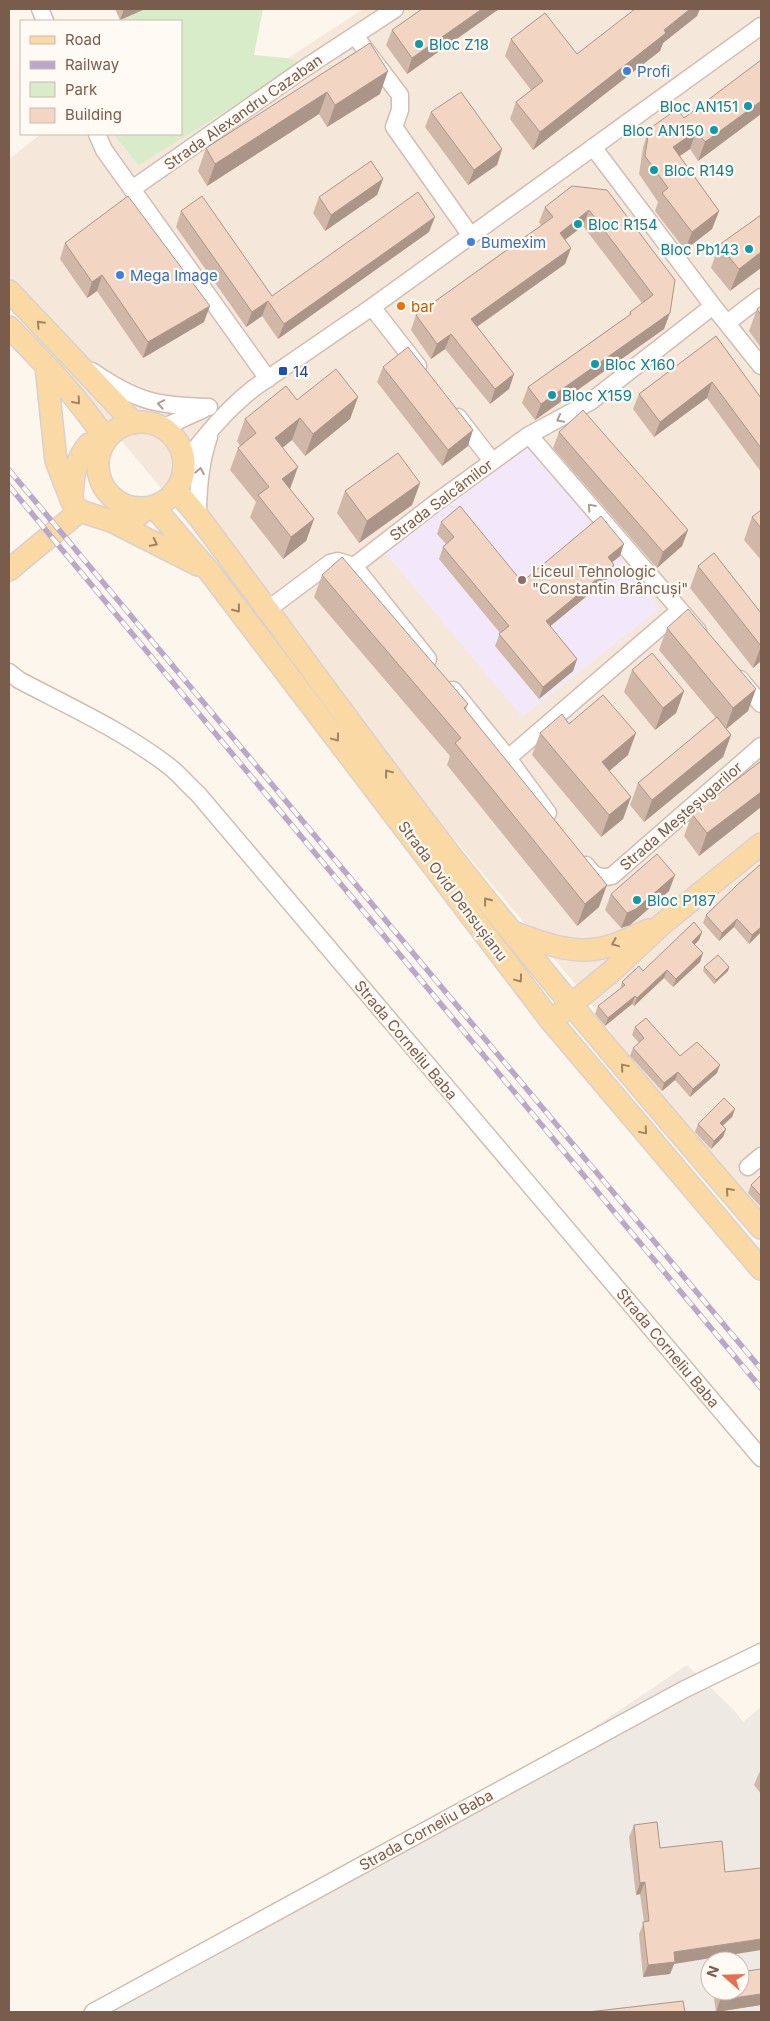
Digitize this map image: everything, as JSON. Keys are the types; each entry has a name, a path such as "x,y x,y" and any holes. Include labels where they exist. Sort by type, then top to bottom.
{"main road":[{"path":"9,291 134,422"},
{"path":"9,327 92,418 105,441"},
{"path":"46,366 56,461 76,506 111,521 208,570"},
{"path":"111,521 135,518 152,506 166,500 176,490 182,477 184,463 180,449 173,437 162,428 149,423 134,422 114,432 105,441 98,463 103,485 109,494 118,501 139,508 152,506"},
{"path":"76,506 72,479 81,454 90,444 105,441"},
{"name":"Strada Ovid Densușianu","path":"176,490 198,516 366,744 512,932 761,1228"},
{"path":"9,570 76,506"},
{"name":"Strada Ovid Densușianu","path":"152,506 208,570 551,1021 761,1269"},
{"path":"551,1021 613,970 661,925 761,844"},
{"name":"Strada Ovid Densușianu","path":"512,932 560,948 583,950 603,948 661,925"}],"street":[{"name":"Strada Alexandru Cazaban","path":"132,189 305,68 395,9"},
{"path":"184,463 211,428 240,399 372,307 761,26"},
{"path":"355,36 400,95 400,110 394,127 471,236"},
{"path":"97,135 104,150 268,379"},
{"path":"593,147 726,323 761,366"},
{"path":"726,323 761,297"},
{"name":"Strada Salcâmilor","path":"354,566 529,435 590,402 713,306"},
{"path":"372,307 425,375"},
{"path":"72,357 137,398 168,405 209,407"},
{"path":"162,428 209,407 240,399"},
{"path":"450,406 492,461"},
{"path":"198,516 199,479 204,450 211,428"},
{"path":"529,435 706,640"},
{"path":"267,610 330,563 338,561 354,566 508,758 558,826"},
{"path":"508,758 680,610"},
{"path":"732,669 761,704"},
{"name":"Strada Corneliu Baba","path":"9,672 19,680 133,742 171,768 198,794 761,1458"},
{"name":"Strada Meșteșugarilor","path":"574,849 591,872 598,877 612,876 761,746"},
{"path":"748,1167 761,1156"},
{"name":"Strada Corneliu Baba","path":"94,2012 675,1695 761,1652"}],"shaded area":[{"path":"363,9 761,9 761,1218 655,1095 586,997 9,306 9,159 40,135 182,135 182,127"},
{"name":"Liceul Tehnologic \"Constantin Brâncuși\"","path":"526,442 660,608 522,717 384,551"},
{"path":"687,1665 734,1710 743,1722 761,1707 761,2012 97,2012 541,1763"}],"green space":[{"path":"139,9 263,9 254,55 286,58 303,63 139,165 114,135 182,135 182,20 118,20"}],"building":[{"path":"422,9 482,9 412,58 392,30"},
{"path":"635,9 690,9 664,30 666,33 540,132 516,102 543,81 511,39 545,13 577,54"},
{"path":"370,43 388,71 335,105 327,92 215,164 206,148"},
{"path":"761,60 761,101 705,142 696,131 673,147 719,211 692,232 662,193 668,188 645,156 649,129 677,109 684,118"},
{"path":"461,92 502,149 474,170 431,112"},
{"path":"371,161 383,179 331,215 319,197"},
{"path":"572,186 607,190 675,280 670,313 541,404 528,387 631,314 630,312 653,295 589,210 560,233 571,248 471,319 514,374 495,389 451,334 437,344 416,315 553,217 545,207"},
{"path":"418,192 435,217 284,324 268,301 252,312 181,211 202,196 272,296"},
{"name":"Mega Image","path":"128,196 210,306 148,342 102,275 92,282 65,243"},
{"path":"761,215 761,252 739,269 719,245"},
{"path":"761,306 761,315 757,309"},
{"path":"716,336 761,398 761,448 712,382 660,422 639,394"},
{"path":"408,347 473,430 448,450 383,367"},
{"path":"336,369 358,397 313,434 300,418 275,438 298,467 282,479 314,519 291,537 258,495 269,487 238,448 256,433 245,419 286,386 297,400"},
{"path":"583,410 688,530 663,552 559,432"},
{"path":"398,453 420,483 367,521 345,491"},
{"path":"460,506 522,582 601,516 624,544 608,557 614,565 546,621 577,659 543,687 499,634 509,626 443,547 454,537 441,522"},
{"path":"761,510 761,528 752,517"},
{"path":"714,553 761,613 761,646 698,566"},
{"path":"342,557 468,704 464,708 607,885 585,904 455,743 461,738 322,575"},
{"path":"688,609 756,689 733,708 667,628"},
{"path":"652,653 684,691 663,708 632,670"},
{"path":"603,695 636,733 602,762 631,797 609,815 540,733 562,714 569,724"},
{"path":"717,717 731,735 652,800 638,783"},
{"path":"761,761 761,792 707,833 692,814"},
{"path":"657,854 675,875 636,909 627,913 611,894"},
{"path":"761,864 761,927 752,935 737,919 722,933 706,915"},
{"path":"694,922 702,932 692,942 703,953 676,979 667,970 637,998 635,996 608,1018 598,1006 625,985 622,982 639,966 643,971"},
{"path":"718,955 729,967 716,980 704,967"},
{"path":"646,1018 680,1056 697,1042 720,1065 693,1089 678,1072 664,1083 633,1048 644,1038 635,1027"},
{"path":"724,1098 735,1109 720,1123 726,1129 714,1141 698,1124"},
{"path":"761,1175 761,1196 751,1185"},
{"path":"657,1822 660,1848 722,1841 725,1872 761,1868 761,1939 674,1952 675,1962 648,1965 643,1922 649,1921 645,1882 640,1883 634,1825"},
{"path":"761,1969 761,1994 750,1996 750,1971"},
{"path":"683,2001 685,2012 588,2012"}],"railway":[{"path":"9,470 761,1369"},
{"path":"9,486 761,1388"}],"place":[{"name":"Bloc Z18","path":"419,44"},
{"name":"Profi","path":"627,71"},
{"name":"Bloc AN151","path":"748,106"},
{"name":"Bloc AN150","path":"714,130"},
{"name":"Bloc R149","path":"654,170"},
{"name":"Bloc R154","path":"578,224"},
{"name":"Bumexim","path":"471,242"},
{"name":"Bloc Pb143","path":"749,249"},
{"name":"Mega Image","path":"120,275"},
{"name":"bar","path":"401,306"},
{"name":"Bloc X160","path":"595,364"},
{"name":"14","path":"283,371"},
{"name":"Bloc X159","path":"552,395"},
{"name":"Liceul Tehnologic \"Constantin Brâncuși\"","path":"522,580"},
{"name":"Bloc P187","path":"637,900"}]}
